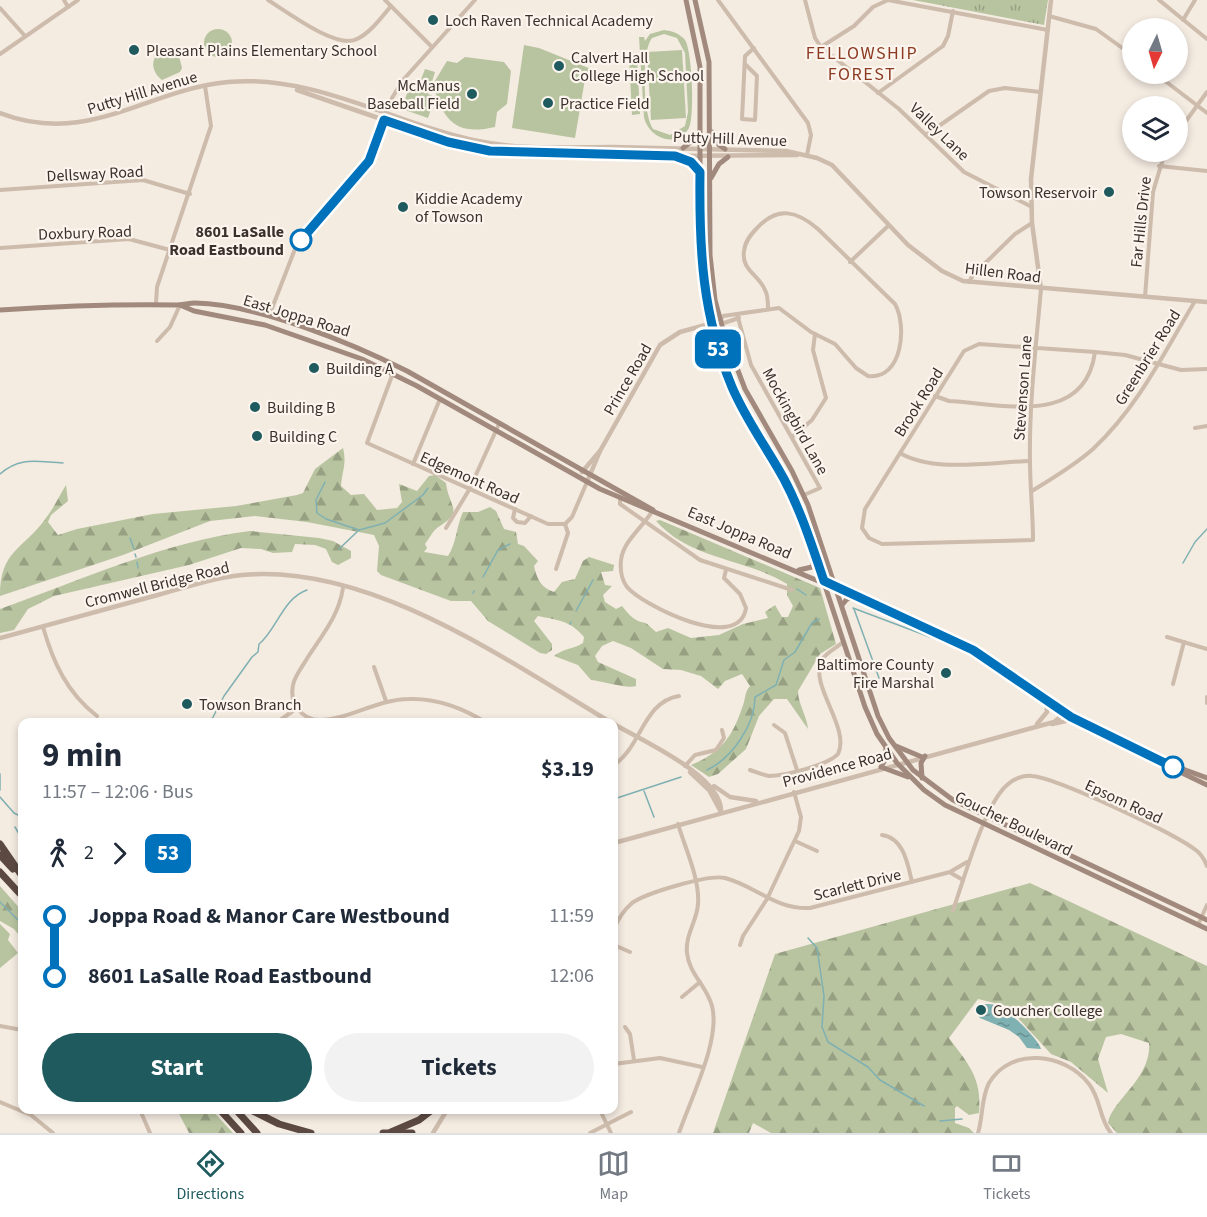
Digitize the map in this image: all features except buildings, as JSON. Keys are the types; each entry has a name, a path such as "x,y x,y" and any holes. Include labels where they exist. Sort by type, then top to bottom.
{"highway":[{"path":"0,844 18,872"},
{"path":"0,855 18,874"},
{"path":"2,874 18,892"},
{"path":"224,1114 241,1133"},
{"path":"240,1114 257,1133"},
{"path":"258,1114 279,1124 311,1133"},
{"path":"387,1132 419,1120 427,1114"},
{"path":"387,1132 411,1133"}],"main road":[{"name":"Goucher Boulevard","path":"686,0 700,67 701,268 711,323 732,387 791,494 816,556 865,707 886,748 914,781 951,809 1207,929"},
{"name":"Goucher Boulevard","path":"695,0 709,62 710,255 720,321 745,389 804,495 878,716 894,746 922,778 953,800 1204,918"},
{"path":"683,148 697,137 701,128"},
{"path":"711,129 715,140 725,149"},
{"path":"675,156 691,162 700,172"},
{"path":"709,182 719,164 728,157"},
{"name":"East Joppa Road","path":"0,310 97,303 201,304 268,317 365,351 425,380 582,472 588,479 620,498 836,586 973,650 1075,719 1206,781"},
{"name":"East Joppa Road","path":"180,305 194,311 265,325 362,359 393,373 588,479 653,510"},
{"path":"265,325 268,317"},
{"path":"362,359 365,351"},
{"path":"798,570 812,567 816,556"},
{"path":"842,605 847,599 859,596"},
{"path":"894,746 923,756 922,778"},
{"path":"886,748 885,760 880,767 914,781"}],"street":[{"path":"64,0 68,7"},
{"path":"0,54 78,0"},
{"path":"268,0 319,31 345,42 360,38 391,6"},
{"path":"384,0 432,47"},
{"path":"268,317 295,249 313,223 369,161 386,113 403,80 476,0"},
{"name":"Valley Lane","path":"805,0 815,38 821,47 878,93 972,178 1033,207"},
{"name":"Stevenson Lane","path":"1033,540 1030,461 1041,289 1031,179 1051,0"},
{"path":"1159,0 1181,18"},
{"path":"1184,18 1195,0"},
{"path":"721,1 808,123 811,135 807,155"},
{"path":"821,47 884,1 953,11 1048,30"},
{"path":"0,9 25,36"},
{"path":"878,93 943,46 948,36 953,11"},
{"path":"1049,16 1096,29 1122,48"},
{"path":"1188,24 1207,39"},
{"path":"746,65 757,76 755,120 742,119 746,65 747,53 754,48"},
{"name":"Putty Hill Avenue","path":"0,113 37,123 81,123 205,86 246,81 308,88 441,132 497,144 786,151 800,154"},
{"path":"1169,84 1207,113"},
{"path":"156,303 158,287 211,126 205,86"},
{"name":"Putty Hill Avenue","path":"292,87 448,142 490,151 700,157 786,157 800,154"},
{"path":"926,135 989,91 1005,88 1040,92"},
{"path":"1188,118 1207,92"},
{"name":"Hillen Road","path":"800,154 825,161 840,171 888,226 933,265 956,279 969,283 1207,302"},
{"name":"Far Hills Drive","path":"1146,297 1153,192 1161,162"},
{"path":"1159,166 1207,171"},
{"name":"Dellsway Road","path":"0,190 143,180 190,194"},
{"name":"Stevenson Lane","path":"1033,207 1032,223 1035,238"},
{"path":"739,314 738,320 724,323 720,321 723,316 768,308 784,310 815,334 835,344 856,368 868,376 885,372 897,359 900,326 897,308 805,218 792,212 772,216 751,234 744,251 746,265 766,291 768,308"},
{"path":"969,283 973,275 1015,234 1032,223"},
{"path":"850,262 888,226"},
{"name":"Doxbury Road","path":"0,248 129,239 170,250"},
{"name":"Greenbrier Road","path":"1032,491 1077,461 1106,436 1131,406 1159,364 1195,300"},
{"path":"157,341 170,327 180,305"},
{"name":"Mockingbird Lane","path":"738,320 751,365 820,488 804,495"},
{"name":"Prince Road","path":"588,479 600,451 660,345 680,332 720,321"},
{"path":"792,437 812,420 826,398 813,350 815,334"},
{"name":"Brook Road","path":"1033,540 882,544 873,541 863,531 862,515 964,351 970,346 979,344 1095,352 1125,355 1181,370 1207,369"},
{"path":"936,396 949,401 1050,405 1075,394 1088,376 1095,352"},
{"name":"Edgemont Road","path":"393,373 367,443 552,525 565,524"},
{"path":"413,464 440,399"},
{"path":"446,528 470,490 499,424"},
{"path":"1195,428 1207,426"},
{"name":"Prince Road","path":"582,472 600,451"},
{"path":"900,453 919,462 939,464 1030,461"},
{"path":"556,569 568,533 565,524 572,517 588,479"},
{"name":"East Joppa Road","path":"620,498 620,504 695,557 726,570 779,584 792,590"},
{"path":"515,509 513,518 517,522 525,523 531,516"},
{"path":"653,510 647,521 625,547 621,560 623,579 636,595 694,624 712,628 730,626 743,617 746,608 741,594 723,578 726,570"},
{"name":"Cromwell Bridge Road","path":"0,638 227,577 283,576 344,588 404,607 455,631 603,718"},
{"path":"309,718 297,708 292,693 294,681 336,614 344,588"},
{"path":"43,627 62,677 84,707 97,716"},
{"path":"1167,637 1207,649"},
{"path":"750,770 771,776 825,763 836,758 840,751 841,740 819,672 822,659 843,642"},
{"path":"1173,684 1184,642"},
{"path":"830,652 846,651"},
{"path":"374,667 386,701"},
{"path":"618,761 627,753 657,706 666,699 679,696"},
{"path":"1207,697 1207,703"},
{"path":"328,718 386,701 412,699 436,701 458,707 478,718"},
{"path":"1035,726 1047,712 1046,701"},
{"path":"283,718 297,708"},
{"name":"Providence Road","path":"618,842 880,767 1054,722 1065,713"},
{"path":"1046,723 1058,724 1075,719"},
{"path":"774,726 785,733 797,770"},
{"name":"Cromwell Bridge Road","path":"618,727 708,781 730,797 761,801"},
{"path":"684,766 695,755 716,750 724,738 722,729"},
{"name":"Cromwell Bridge Road","path":"684,766 709,790 721,812"},
{"name":"Epsom Road","path":"988,818 1007,785 1023,776 1051,780 1118,810 1196,850 1206,863"},
{"path":"708,781 719,798 721,812"},
{"path":"740,945 743,936 767,899 795,841 801,822 794,792"},
{"path":"952,910 967,862 988,818"},
{"path":"678,824 695,882 698,906 686,948 691,969 712,1004 715,1022 679,1133"},
{"path":"882,835 889,836 901,848 912,882"},
{"path":"795,841 817,851"},
{"name":"Scarlett Drive","path":"618,922 623,913 637,900 695,882 723,878 788,907 810,908 950,872 967,862"},
{"path":"950,872 963,880"},
{"path":"1198,925 1204,918 1207,905"},
{"path":"618,947 630,952"},
{"path":"682,997 700,982"},
{"path":"0,1026 18,1029"},
{"path":"625,1027 630,1034 634,1060"},
{"path":"978,1133 985,1094 992,1080 1010,1065 1036,1058 1062,1063 1083,1077 1098,1098 1104,1125 1111,1133"},
{"path":"618,1063 634,1060 672,1060 702,1067"},
{"path":"0,1102 18,1109"},
{"path":"590,1133 631,1112"},
{"path":"31,1114 52,1133"},
{"path":"142,1114 150,1133"},
{"path":"433,1133 445,1114"},
{"path":"602,1114 611,1133"}],"green space":[{"path":"913,0 1048,0 1044,25"},
{"path":"218,29 228,33 232,43 228,53 218,57 208,53 204,43 208,33"},
{"path":"664,30 673,32 685,40 687,46 692,84 691,121 689,128 677,138 663,138 657,135 651,130 644,117 639,37 644,37 645,41 650,34","holes":["664,34 677,38 685,53 688,112 685,126 670,135 653,129 650,122 645,97 645,69 648,45 652,38"]},
{"name":"Practice Field","path":"524,45 539,48 596,71 596,79 585,79 575,138 512,128"},
{"path":"164,49 178,52 182,68 180,72 162,80 155,72 153,64 156,56"},
{"path":"682,50 686,118 651,120 647,52"},
{"name":"McManus Baseball Field","path":"465,57 504,62 511,71 507,104 497,112 495,127 470,129 461,127 453,123 441,108 433,84 447,61 457,63"},
{"path":"629,57 637,57 640,114 632,115"},
{"path":"425,69 435,72 428,94 435,97 428,118 402,109 409,87 417,90"},
{"path":"343,448 341,486 351,495 364,494 377,510 397,508 402,502 399,484 417,491 429,476 435,475 446,483 453,514 434,531 425,544 427,548 424,552 448,556 463,512 478,512 490,507 496,511 504,529 516,532 518,544 524,546 538,561 534,566 535,571 538,579 546,588 554,592 562,582 575,579 583,561 589,557 614,565 613,571 601,572 605,585 612,586 603,595 605,602 616,609 622,606 632,618 646,623 656,632 668,628 691,638 719,635 743,624 768,618 765,612 775,605 782,617 788,617 793,606 787,595 787,584 771,575 685,544 656,521 660,520 820,588 836,644 820,654 798,691 808,729 787,699 774,699 759,716 746,749 718,774 709,777 691,765 717,750 734,728 750,686 742,674 725,681 718,689 701,676 681,670 663,669 631,648 613,641 602,646 595,656 598,662 636,679 636,686 621,686 591,680 578,665 554,656 583,643 584,637 569,624 538,616 534,621 552,644 552,650 546,654 540,653 488,621 471,601 451,601 381,575 377,571 379,546 374,535 307,522 255,516 210,521 123,555 0,596 1,581 8,560 46,518 66,485 68,501 51,515 48,522 58,535 153,514 236,506 297,495 303,493 315,469"},
{"path":"250,531 333,541 351,551 351,558 338,565 332,562 326,549 315,545 295,544 292,552 273,553 261,549 241,548 189,565 54,596 28,609 14,630 0,633 0,609 154,553 218,536"},
{"name":"Goucher College","path":"1030,883 1207,966 1207,1133 1117,1133 1108,1123 1116,1106 1144,1067 1149,1043 1121,1034 1106,1037 1098,1059 1108,1093 1071,1062 1051,1054 1007,1006 978,999 949,1038 973,1072 979,1101 979,1113 969,1115 957,1106 955,1123 969,1128 974,1133 771,1133 753,1123 749,1133 713,1133 775,954"},
{"path":"0,886 18,906 18,934 0,921"},
{"path":"0,924 10,934 8,940 18,953 0,968"},
{"path":"179,1114 216,1114 233,1133 189,1133"}],"water":[{"path":"984,1004 1003,1008 1030,1033 1041,1049 1027,1048 1019,1037 1009,1030 980,1018 977,1014 978,1008"}],"waterway":[{"path":"0,474 22,462 63,463"},
{"path":"325,482 316,500 317,513 326,519 359,530"},
{"path":"339,549 359,530 385,523 423,495 428,488"},
{"path":"1183,563 1195,542 1207,529"},
{"path":"130,538 134,549"},
{"path":"483,577 498,550 510,544"},
{"path":"137,562 138,568"},
{"path":"576,611 593,580"},
{"path":"797,589 806,595"},
{"path":"213,718 224,696 258,652 259,644 286,607 299,594 307,590"},
{"path":"853,608 930,637"},
{"path":"854,609 879,678"},
{"path":"707,770 725,757 740,740 751,719 755,697 776,685 784,660 795,652 812,623 819,619"},
{"path":"0,774 0,790"},
{"path":"618,798 681,777"},
{"path":"644,791 654,817"},
{"path":"0,797 18,815"},
{"path":"15,827 18,832"},
{"path":"0,902 18,920"},
{"path":"808,938 817,948 824,996 822,1027 828,1042 868,1067 880,1080 924,1106"},
{"path":"940,1121 962,1119"}],"bus line":[{"name":"53","path":"301,240 322,212 369,161 384,120 465,147 490,151 547,155 675,156 691,162 700,172 702,276 718,349 742,409 784,478 802,516 824,581 876,603 973,650 1071,717 1173,767"}],"place":[{"name":"Loch Raven Technical Academy","path":"433,20"},
{"name":"Pleasant Plains Elementary School","path":"134,50"},
{"name":"Calvert Hall College High School","path":"559,66"},
{"name":"McManus Baseball Field","path":"472,94"},
{"name":"Practice Field","path":"548,103"},
{"name":"Towson Reservoir","path":"1109,192"},
{"name":"Kiddie Academy of Towson","path":"403,207"},
{"name":"8601 LaSalle Road Eastbound","path":"301,240"},
{"name":"Building A","path":"314,368"},
{"name":"Building B","path":"255,407"},
{"name":"Building C","path":"257,436"},
{"name":"Baltimore County Fire Marshal","path":"946,673"},
{"name":"Towson Branch","path":"187,704"},
{"name":"Goucher College","path":"981,1010"}],"district":[{"name":"FELLOWSHIP FOREST","path":"862,63"}]}
